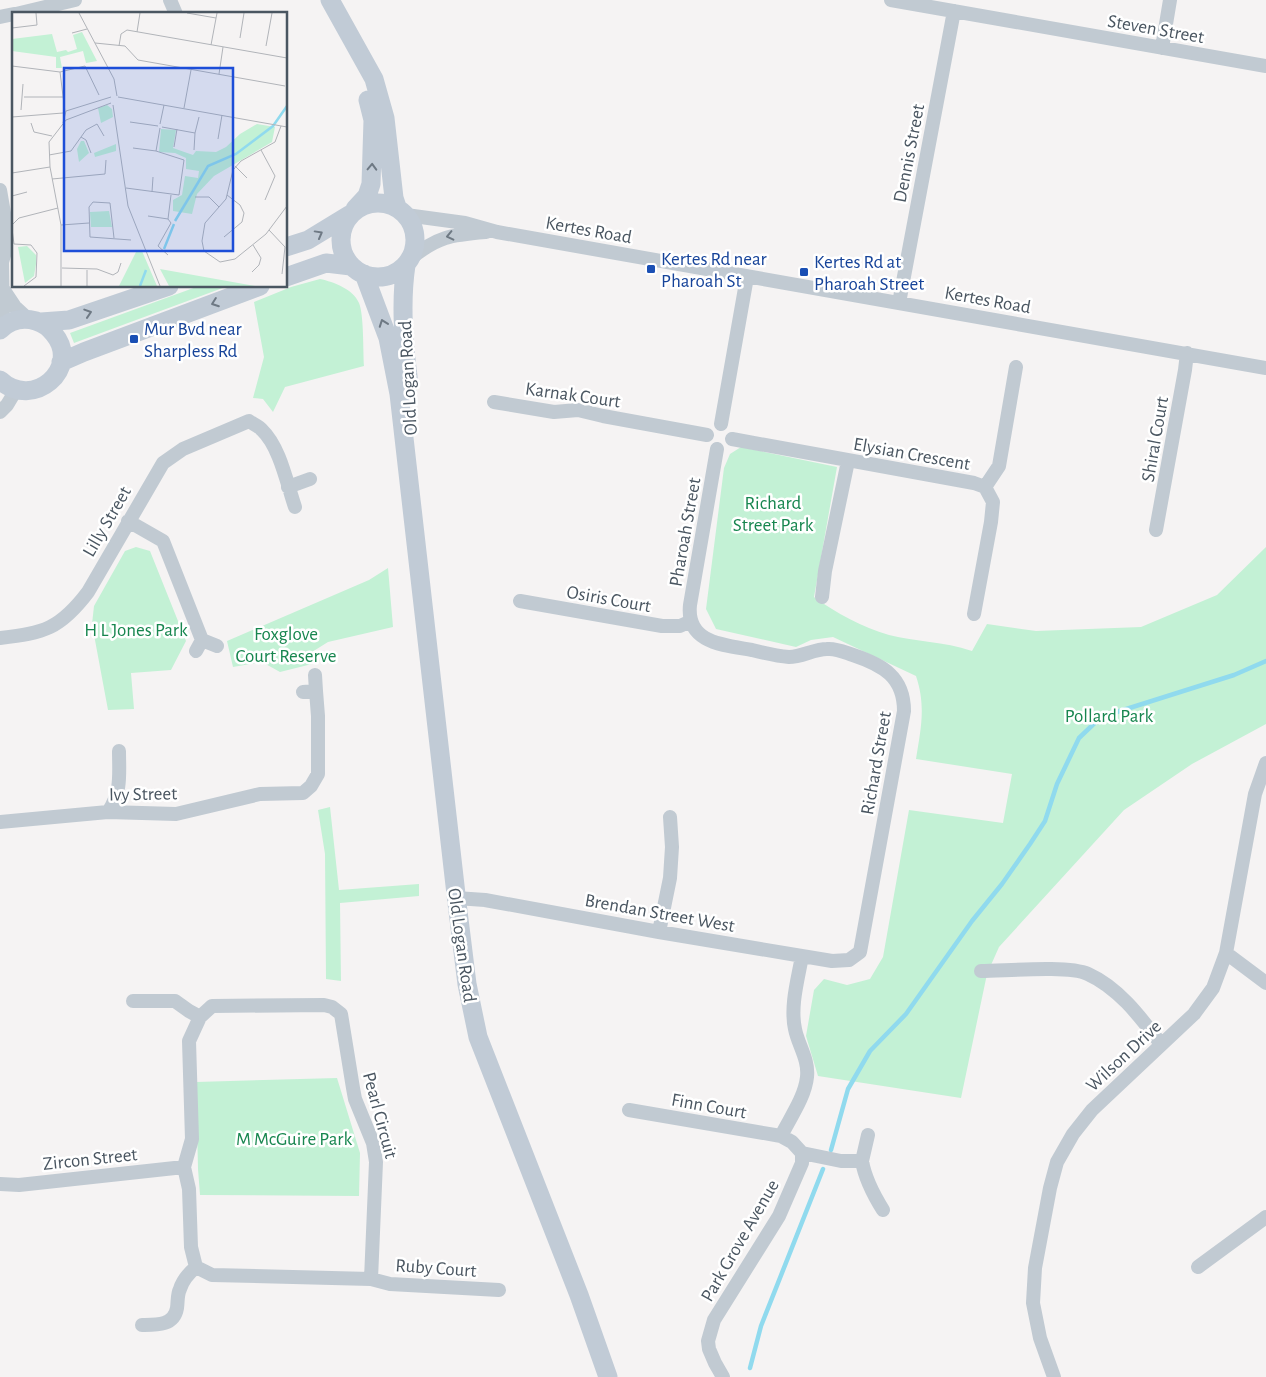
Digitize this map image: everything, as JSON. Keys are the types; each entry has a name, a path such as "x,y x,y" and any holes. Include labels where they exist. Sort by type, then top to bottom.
{"main road":[{"path":"288,276 326,263 357,270 375,277 386,276 397,272 408,262 415,248 416,237 413,225 394,198 385,118 374,78 330,0"},
{"path":"350,37 372,120 370,188 367,196 352,213 341,232 340,244 344,256 357,270"},
{"path":"288,246 308,240 364,204 375,202 387,203 402,211"},
{"name":"Old Logan Road","path":"408,262 402,286 404,338 410,394 411,492"},
{"name":"Old Logan Road","path":"357,270 388,338 399,394 456,898 467,984 478,1037 580,1295 608,1377"},
{"path":"2,328 11,322 69,320 163,288"},
{"path":"61,362 255,288"},
{"path":"8,385 26,391 36,390 53,379 61,362 61,348 58,338 50,328 34,320"}],"street":[{"path":"24,12 75,0"},
{"path":"170,0 175,12"},
{"name":"Steven Street","path":"891,0 1266,66"},
{"path":"1162,48 1170,0"},
{"name":"Dennis Street","path":"899,303 954,11"},
{"path":"0,190 7,245 2,262 2,328"},
{"name":"Kertes Road","path":"402,211 465,223 497,232 1266,368"},
{"name":"Kertes Road","path":"408,262 432,243 450,236 497,232"},
{"path":"721,424 747,276"},
{"path":"3,289 15,307 34,320"},
{"name":"Shiral Court","path":"1156,530 1187,353"},
{"path":"984,487 999,466 1016,367"},
{"path":"0,412 7,405 8,385"},
{"name":"Karnak Court","path":"494,402 554,412 578,410 707,435"},
{"name":"Lilly Street","path":"0,638 40,632 52,626 76,608 88,592 162,463 183,449 249,421 261,428 270,439 288,487"},
{"path":"721,424 730,429 732,440 725,448 717,449 709,444 707,435 712,426 721,424"},
{"name":"Elysian Crescent","path":"732,440 974,483 984,487 993,502 992,522 974,614"},
{"name":"Pharoah Street","path":"691,621 689,614 690,605 717,449"},
{"path":"822,597 825,570 848,461"},
{"path":"295,508 288,487 310,479"},
{"path":"128,521 163,541 199,645 217,646"},
{"name":"Osiris Court","path":"520,602 662,626 680,626 691,621"},
{"name":"Richard Street","path":"691,621 704,638 714,643 790,657 825,649 842,651 880,666 890,673 901,688 904,698 904,712 864,941 860,952 856,956"},
{"name":"Ivy Street","path":"0,822 108,812 176,814 260,794 302,793 311,786 318,774 318,716 309,691 315,675"},
{"path":"108,812 116,800 120,782 120,751"},
{"name":"Wilson Drive","path":"1054,1377 1040,1338 1033,1303 1035,1268 1050,1188 1057,1162 1073,1134 1092,1110 1194,1014 1213,988 1226,953 1255,794 1266,763"},
{"path":"659,932 670,878 672,847 670,817"},
{"name":"Brendan Street West","path":"456,898 485,900 659,932 842,962 856,956"},
{"path":"1226,953 1266,983"},
{"path":"802,956 794,1019 795,1028 807,1064 807,1076 805,1088 782,1136 792,1142 802,1153 841,1161 862,1161"},
{"path":"981,971 1063,970 1086,973 1111,987 1146,1024 1161,1044"},
{"path":"133,1001 175,1001 200,1017 189,1041 192,1140 184,1167 189,1190 190,1247 196,1267 212,1275 371,1279"},
{"name":"Pearl Circuit","path":"200,1017 212,1006 227,1005 324,1005 332,1007 341,1014 352,1088 372,1143 376,1162 371,1279"},
{"name":"Finn Court","path":"629,1110 782,1136"},
{"path":"868,1135 862,1161 864,1172 883,1210"},
{"name":"Park Grove Avenue","path":"723,1377 714,1363 709,1349 708,1341 712,1326 779,1216 802,1163 802,1153"},
{"name":"Zircon Street","path":"0,1184 19,1185 184,1167"},
{"path":"1198,1267 1266,1217"},
{"path":"142,1325 160,1325 170,1321 177,1311 179,1290 186,1276 196,1267"},
{"name":"Ruby Court","path":"371,1279 390,1284 499,1290"}],"green space":[{"path":"320,279 337,284 348,290 359,303 363,324 364,366 285,387 273,412 263,399 253,398 264,357 254,302 291,287"},
{"path":"194,288 223,288 74,343 70,333"},
{"name":"Pollard Park","path":"741,447 837,467 814,597 840,614 879,632 951,645 972,651 987,624 1036,631 1141,627 1217,595 1266,547 1266,724 1192,764 1124,810 999,947 987,974 961,1098 818,1076 806,1036 814,990 824,979 847,985 870,979 883,957 909,810 1003,823 1012,774 916,759 922,707 916,676 833,637 811,640 796,647 716,629 706,609 724,468 730,454"},
{"name":"H L Jones Park","path":"136,547 150,551 186,641 171,670 131,673 134,709 108,710 92,624 94,606 125,551"},
{"name":"Foxglove Court Reserve","path":"388,568 393,627 328,642 312,652 312,664 280,672 262,662 233,667 227,641 369,580"},
{"path":"330,807 339,890 419,884 419,896 340,903 341,981 326,979 325,854 318,810"},
{"name":"M McGuire Park","path":"337,1078 360,1153 359,1196 200,1195 196,1082"}],"waterway":[{"path":"831,1150 848,1089 870,1051 906,1014 1030,844 1045,821 1057,784 1079,738 1101,717 1234,675 1266,661"},
{"path":"750,1368 761,1326 823,1169"}],"place":[{"name":"Kertes Rd near Pharoah St","path":"651,269"},
{"name":"Kertes Rd at Pharoah Street","path":"804,272"},
{"name":"Mur Bvd near Sharpless Rd","path":"134,339"}],"park label":[{"name":"Richard Street Park","path":"773,513"}]}
